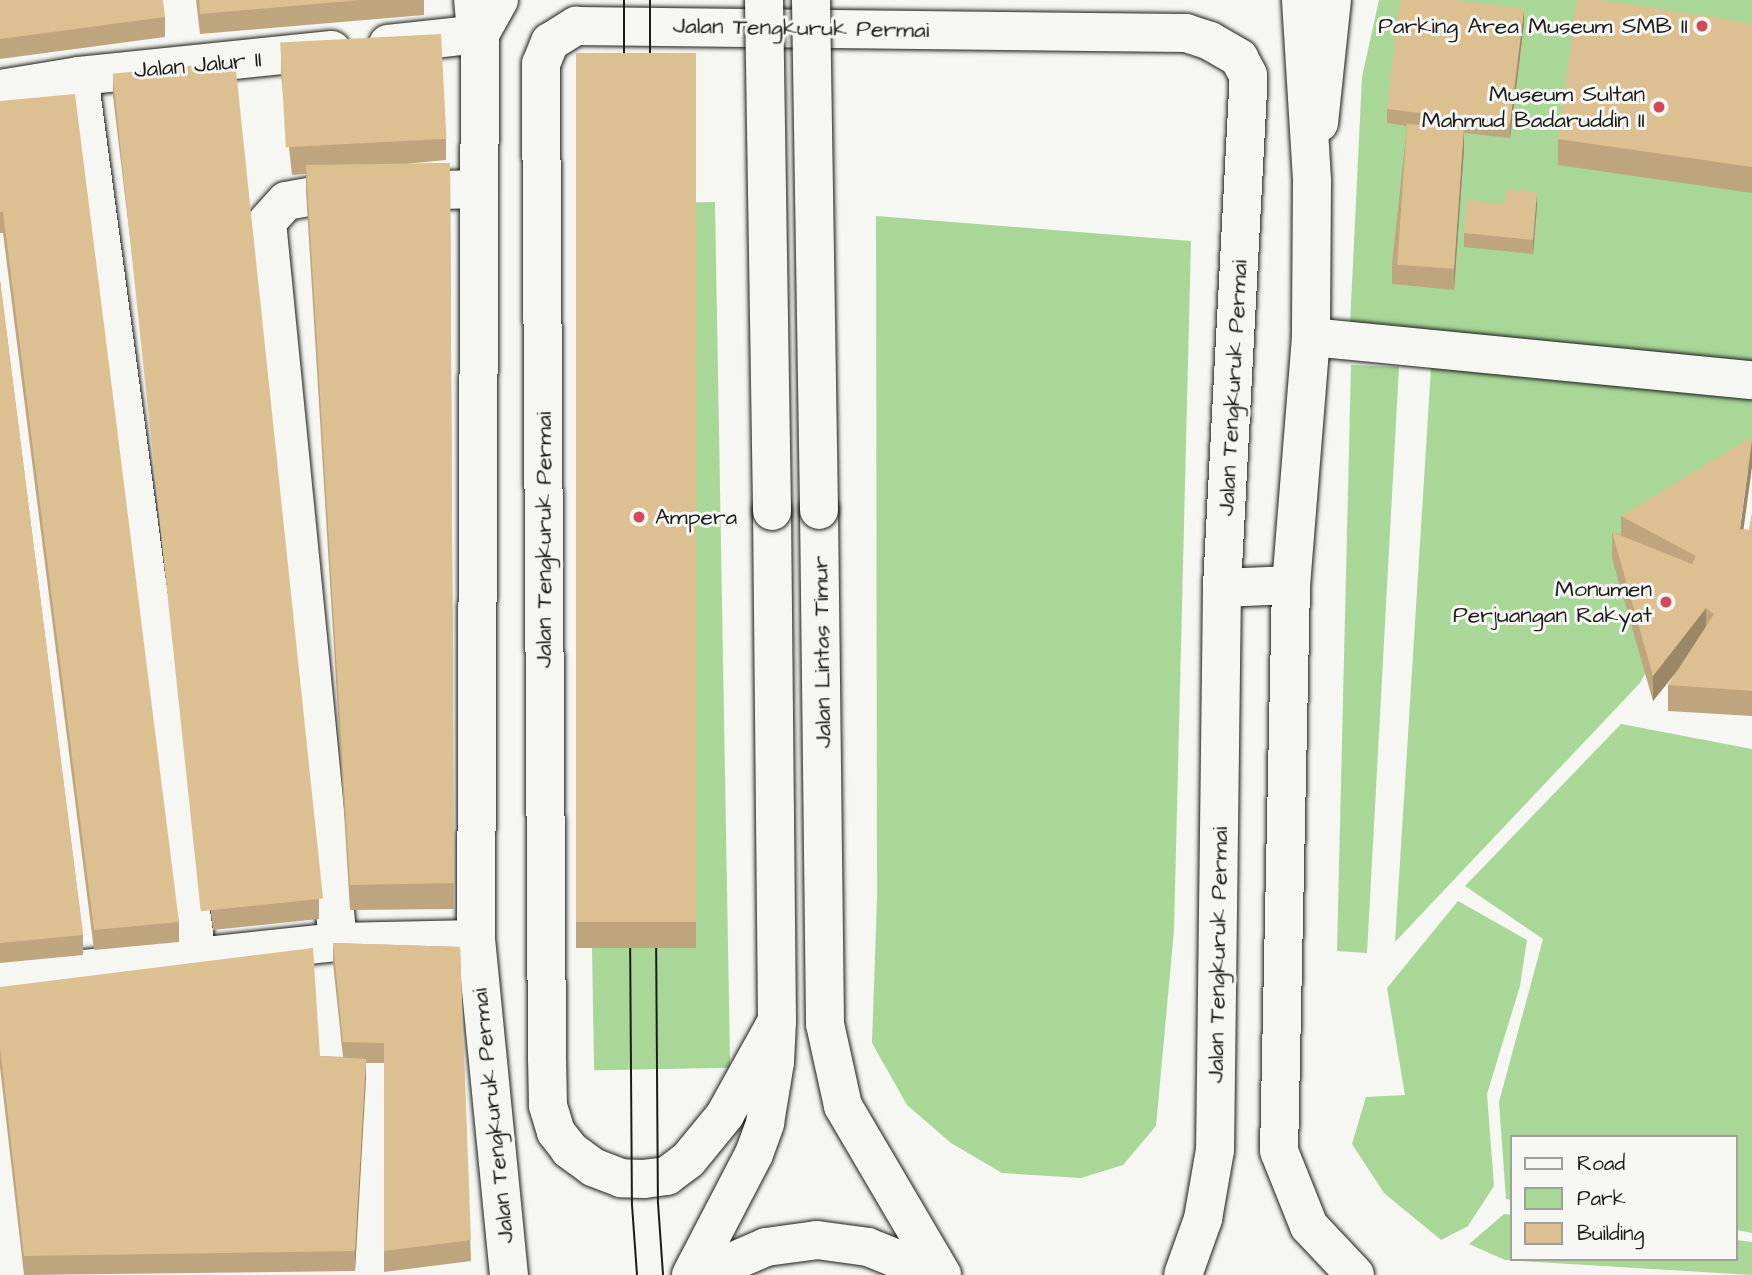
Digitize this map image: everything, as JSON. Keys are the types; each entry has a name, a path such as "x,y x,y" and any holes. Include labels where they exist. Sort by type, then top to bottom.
{"main road":[{"path":"477,17 499,0"},
{"name":"Jalan Lintas Timur","path":"691,1275 737,1189 765,1123 775,1062 777,1021 772,511 764,0"},
{"name":"Jalan Lintas Timur","path":"811,0 825,1024 843,1106 942,1275"},
{"path":"1301,0 1312,182 1311,337 1290,584 1279,1151 1309,1226 1355,1275"},
{"path":"1312,182 1332,0"},
{"name":"Jalan Jalur II","path":"0,89 477,17"},
{"name":"Jalan Tengkuruk Permai","path":"477,17 479,189 476,939 509,1275"},
{"name":"Jalan Tengkuruk Permai","path":"777,1021 724,1115 688,1160 667,1176 621,1178 593,1167 570,1150 556,1132 548,1105 547,1059 541,106 541,64 550,41 576,26 1186,33 1210,41 1238,58 1248,75 1248,90 1222,588 1215,1150 1203,1219 1183,1275"},
{"path":"79,76 197,956"},
{"path":"338,942 267,222 286,201 330,193 479,189"},
{"path":"1311,337 1752,380"},
{"path":"1222,588 1290,584"},
{"path":"0,978 338,942 476,939"},
{"path":"495,1131 556,1132"},
{"path":"710,1275 720,1267 766,1247 817,1240 868,1247 915,1266 926,1275"}],"green space":[{"path":"1379,0 1752,0 1752,362 1350,325 1362,77"},
{"path":"715,202 730,1068 594,1070 579,204"},
{"path":"876,216 1191,241 1174,930 1156,1126 1123,1165 1081,1178 1002,1173 951,1143 907,1105 872,1043 877,898"},
{"path":"1351,365 1399,367 1367,953 1337,951"},
{"path":"1431,368 1752,397 1752,463 1692,589 1640,683 1395,942"},
{"path":"1621,724 1752,749 1752,1233 1738,1230 1738,1135 1510,1135 1510,1200 1506,1199 1499,1102 1543,939 1465,886"},
{"path":"1458,901 1527,940 1520,986 1487,1094 1494,1186 1468,1226 1441,1240 1384,1193 1352,1144 1366,1097 1405,1095 1387,988"},
{"path":"1504,1214 1510,1215 1510,1260 1469,1244"},
{"path":"1738,1240 1752,1242 1752,1275 1521,1261 1738,1261"}],"building":[{"path":"0,0 163,0 165,17 0,39"},
{"path":"199,0 361,0 200,14"},
{"path":"1400,0 1450,0 1524,9 1510,124 1387,109"},
{"name":"Museum Sultan Mahmud Badaruddin II","path":"1577,0 1599,0 1752,23 1752,167 1558,139"},
{"path":"441,34 446,139 286,147 280,42"},
{"path":"576,53 696,53 696,922 576,922"},
{"path":"235,61 323,898 201,911 113,74"},
{"path":"75,94 179,922 94,930 3,212 0,212 0,101"},
{"path":"1407,124 1464,128 1454,269 1397,265"},
{"path":"450,163 454,883 350,885 306,165"},
{"path":"1506,189 1537,192 1533,240 1464,233 1467,200 1505,204"},
{"path":"0,281 83,935 0,943"},
{"path":"1752,437 1740,529 1749,530 1752,514 1752,691 1668,685 1714,614 1706,608 1653,676 1612,532 1692,564 1696,556 1621,516"},
{"path":"333,943 460,947 471,1240 384,1251 384,1043 343,1042"},
{"path":"313,948 320,1056 366,1059 355,1251 24,1256 0,1047 0,987"}],"tram line":[{"path":"624,0 624,73"},
{"path":"650,0 650,73"},
{"path":"630,927 632,1205 637,1275"},
{"path":"656,927 658,1203 663,1275"}],"place":[{"name":"Parking Area Museum SMB II","path":"1702,26"},
{"name":"Museum Sultan Mahmud Badaruddin II","path":"1659,107"},
{"name":"Ampera","path":"639,517"},
{"name":"Monumen Perjuangan Rakyat","path":"1666,602"}]}
